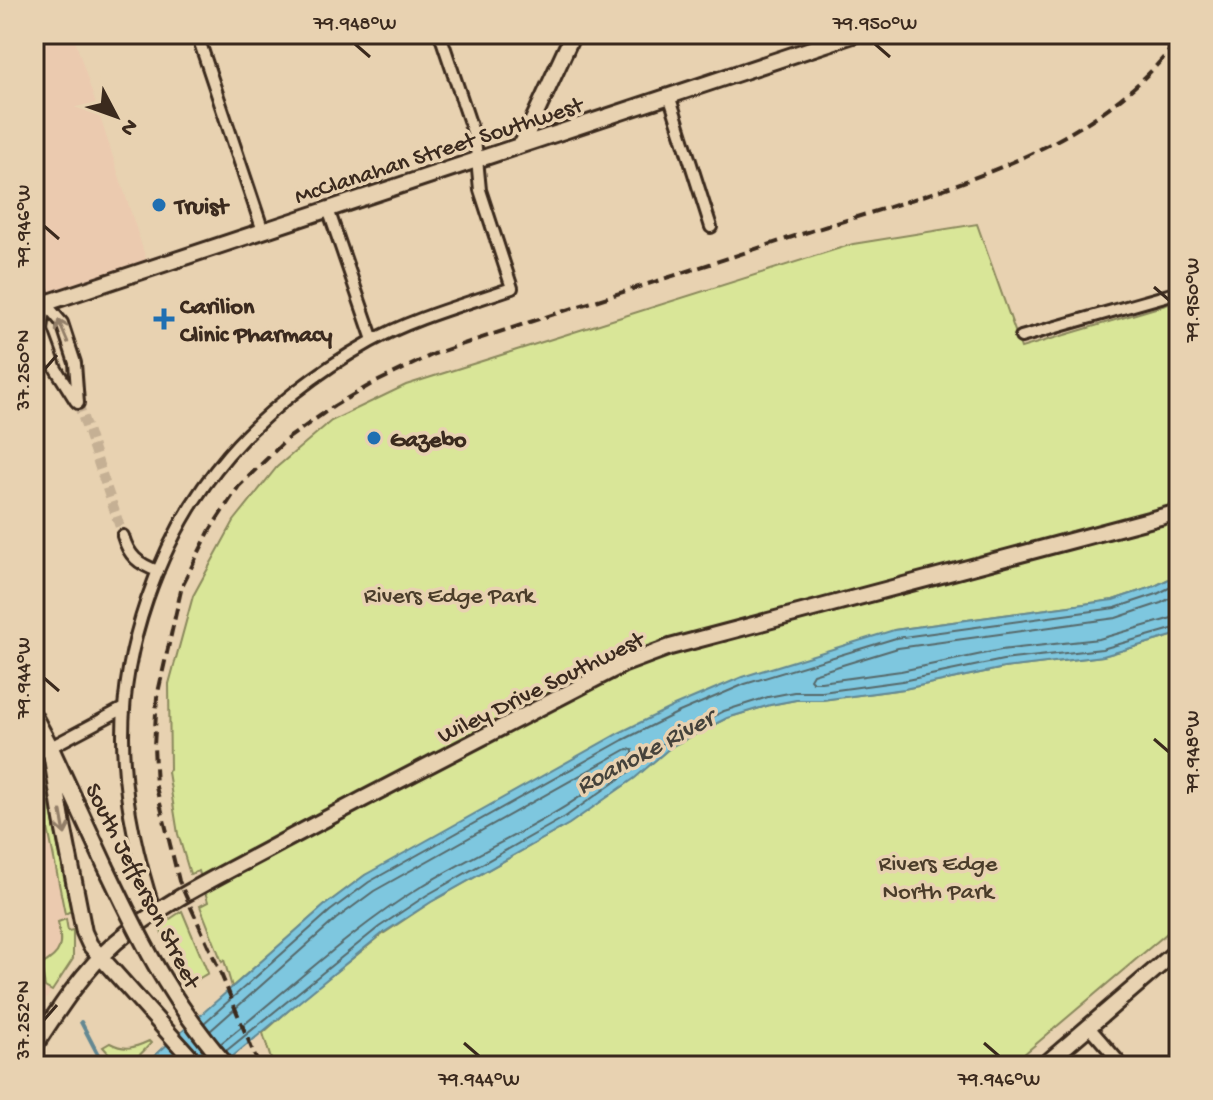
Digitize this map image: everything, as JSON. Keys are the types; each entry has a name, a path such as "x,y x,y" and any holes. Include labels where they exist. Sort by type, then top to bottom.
{"street":[{"path":"197,34 263,231"},
{"path":"155,912 142,873 127,798 123,761 124,708 134,639 158,571 179,528 228,455 250,431 313,380 373,340 512,288 480,190 474,135 440,34"},
{"path":"522,144 573,34"},
{"name":"McClanahan Street Southwest","path":"40,305 856,34"},
{"path":"669,95 711,227"},
{"path":"328,209 373,340"},
{"path":"34,271 42,331 56,369 78,403 75,363 62,323 40,305"},
{"path":"1021,337 1179,292"},
{"name":"Wiley Drive Southwest","path":"34,1047 69,995 100,957 155,912 635,659 670,647 1179,512"},
{"path":"123,536 133,558 158,571"},
{"path":"34,756 124,708"},
{"name":"South Jefferson Street","path":"34,716 137,932 186,1015 227,1066"},
{"path":"50,746 84,932 90,945 198,1066"},
{"path":"1043,1066 1179,949"},
{"path":"1089,1027 1123,1066"}],"shaded area":[{"path":"34,34 73,34 149,268 45,303 34,270"},
{"path":"34,764 43,782 73,952 70,962 34,1018"}],"green space":[{"name":"Rivers Edge Park","path":"977,224 1021,348 1179,301 1179,574 1113,600 894,630 365,875 325,905 232,987 224,960 222,962 200,906 208,902 199,871 190,874 178,834 168,772 169,684 193,596 234,521 277,467 331,421 406,385 853,244"},
{"name":"Rivers Edge North Park","path":"1179,634 1179,923 1010,1066 273,1066 263,1033 383,934 431,902 569,824 634,778 672,746 727,718 796,700 822,700 904,689 1004,668 1103,656"},
{"path":"39,776 47,791 71,911 65,914 44,808 34,810 34,777"},
{"path":"182,911 208,973 193,982 158,927"},
{"path":"66,919 68,931 73,930 73,959 52,991 45,987 41,965 57,952 60,943 58,922"},
{"path":"149,1041 151,1043 140,1054 123,1064 118,1064 103,1047 110,1043 130,1048"}],"water":[{"name":"Roanoke River","path":"1179,574 1179,634 1103,656 1004,668 904,689 822,700 796,700 727,718 672,746 635,778 569,824 431,902 383,933 221,1066 143,1066 325,905 365,875 619,733 674,706 742,677 894,630 1113,600"}],"waterway":[{"path":"81,1022 104,1066"}],"tunnel":[{"path":"78,403 123,536"}],"railway":[{"path":"259,1066 179,881 156,787 154,746 157,697 182,586 210,530 239,486 287,439 334,406 434,354 946,188 1052,143 1099,114 1142,80 1179,38"}],"place":[{"name":"Truist","path":"159,205"},
{"name":"Carilion Clinic Pharmacy","path":"164,319"},
{"name":"Gazebo","path":"374,438"}]}
